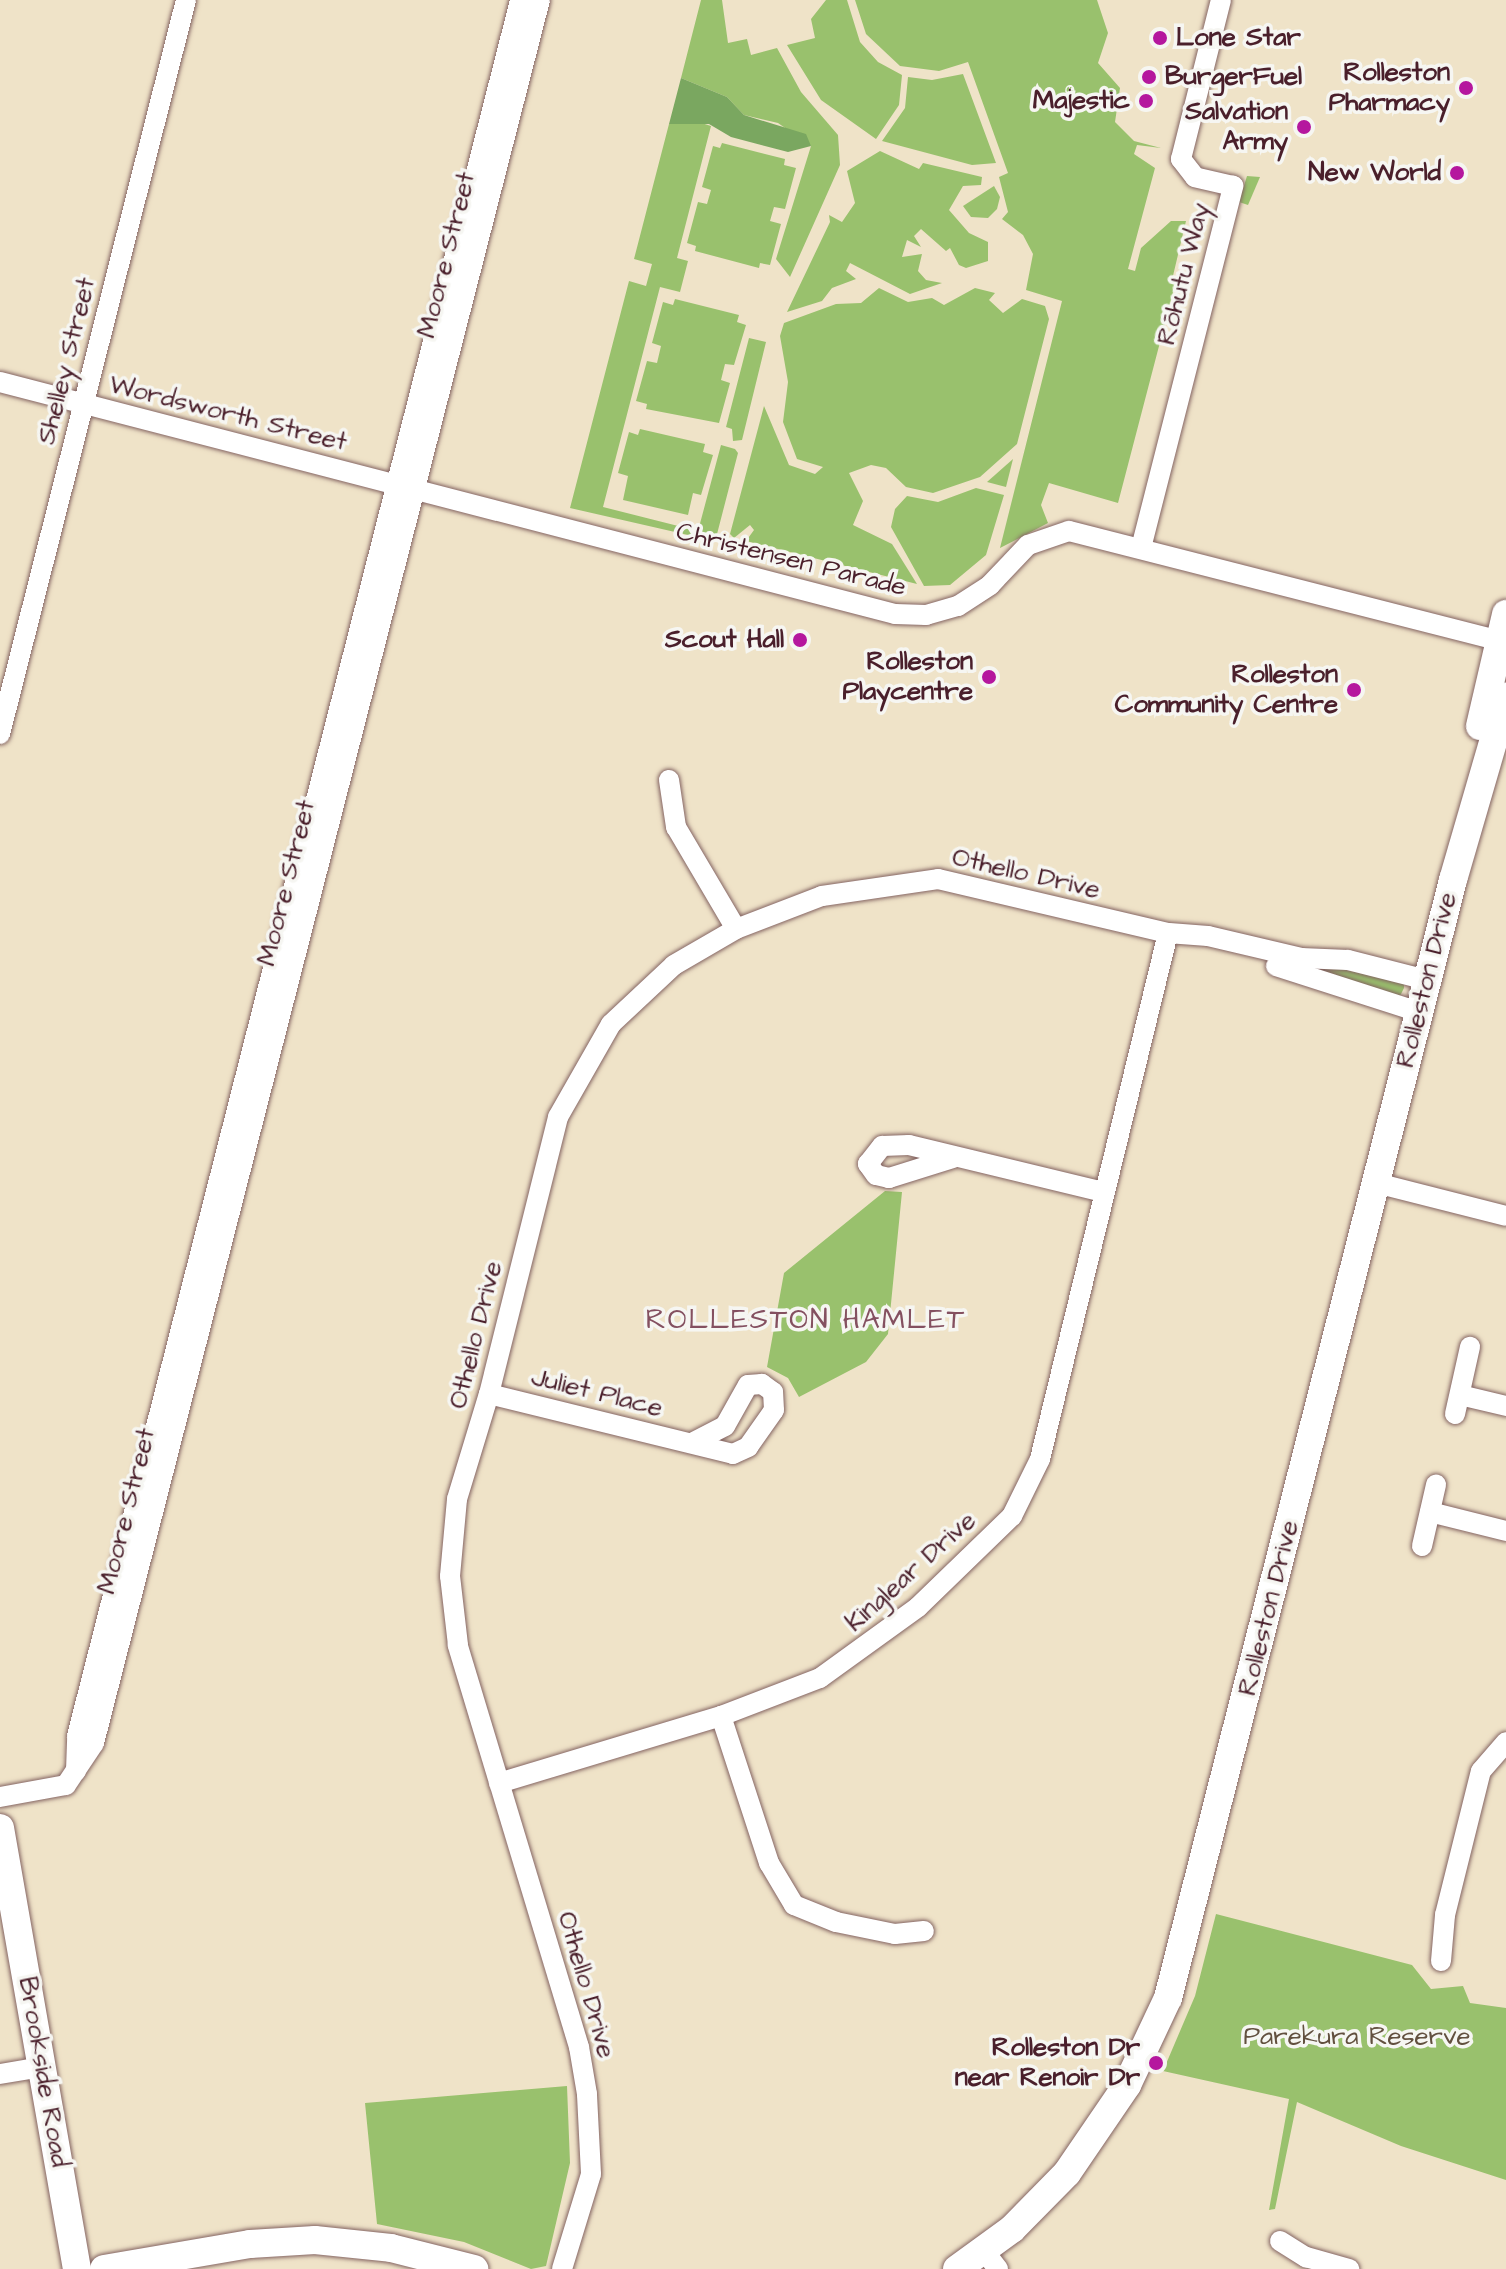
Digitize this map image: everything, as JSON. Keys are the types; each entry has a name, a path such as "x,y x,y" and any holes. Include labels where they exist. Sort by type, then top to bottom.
{"main road":[{"name":"Rolleston Drive","path":"1453,880 1504,632"},
{"name":"Rolleston Drive","path":"957,2269 991,2260 1081,2154 1127,2085 1166,2002 1453,880 1506,697"},
{"name":"Brookside Road","path":"0,1828 77,2269"},
{"path":"104,2269 250,2244 315,2240 391,2248 474,2269"}],"street":[{"name":"Shelley Street","path":"0,734 186,0"},
{"name":"Moore Street","path":"0,1797 61,1788 76,1775 97,1730 406,486 520,0"},
{"name":"Moore Street","path":"406,486 540,0"},
{"name":"Rōhutu Way","path":"1141,548 1234,180 1195,177 1181,159 1221,0"},
{"name":"Wordsworth Street","path":"0,382 406,486"},
{"name":"Christensen Parade","path":"406,486 908,616 943,612 974,599 1028,545 1054,533 1081,533 1504,632"},
{"path":"669,780 676,827 736,929"},
{"name":"Othello Drive","path":"562,2269 591,2174 587,2094 579,2047 458,1645 450,1576 457,1499 489,1394 558,1117 611,1024 674,965 736,929 822,896 938,879 1174,935 1419,1012"},
{"name":"Othello Drive","path":"1174,935 1208,936 1309,959 1348,960 1427,980"},
{"name":"Kinglear Drive","path":"499,1783 721,1716 849,1661 918,1607 1012,1516 1040,1459 1103,1192 1174,935"},
{"path":"953,1158 1103,1192"},
{"path":"1376,1183 1506,1216"},
{"path":"1470,1347 1457,1404 1506,1406"},
{"name":"Juliet Place","path":"489,1394 692,1443"},
{"path":"1422,1546 1436,1485"},
{"path":"1430,1512 1506,1531"},
{"path":"721,1716 769,1863 794,1905 836,1922 895,1934 924,1931"},
{"path":"1441,1961 1445,1915 1481,1771 1506,1742"},
{"path":"0,2074 42,2067"},
{"path":"1280,2241 1306,2257 1349,2269"}],"green space":[{"path":"701,0 722,0 728,43 747,39 751,55 777,48 801,92 838,135 840,165 790,277 776,259 811,146 778,123 744,115 727,97 681,78"},
{"path":"826,0 847,0 860,42 878,62 902,75 899,105 876,139 821,100 787,45 815,38 811,19"},
{"path":"855,0 1097,0 1108,33 1098,63 1120,88 1115,122 1134,141 1161,148 1137,145 1134,154 1155,168 1128,269 1135,271 1141,248 1171,221 1186,221 1172,280 1176,281 1118,503 1049,483 1041,505 1048,523 1000,548 1062,301 1026,290 1033,254 1023,235 1002,219 1008,212 999,177 1008,173 968,62 939,71 900,66 866,34"},
{"path":"963,74 996,163 972,165 882,141 905,108 908,77 932,80"},
{"path":"681,78 727,97 744,115 806,134 811,146 788,152 731,137 709,124 669,124"},
{"path":"692,120 711,126 677,258 688,261 680,292 660,287 603,507 698,531 721,445 735,449 738,453 716,538 710,540 570,508 629,281 646,286 652,264 634,259 669,124"},
{"path":"722,143 785,159 784,165 796,168 785,209 774,207 770,221 781,224 770,265 760,263 759,268 695,251 696,246 687,243 698,202 707,204 711,190 702,187 713,146 720,148"},
{"path":"880,151 919,169 923,163 982,177 981,185 963,186 949,210 969,233 988,242 988,261 966,268 959,265 950,248 946,251 921,229 914,236 921,247 907,240 902,257 922,254 918,271 926,280 942,283 910,294 850,263 846,271 856,279 832,288 822,301 787,312 830,222 829,215 842,222 855,203 847,171"},
{"path":"1247,176 1260,177 1248,205 1239,202"},
{"path":"994,186 1000,197 997,209 988,218 971,217 963,206"},
{"path":"879,288 908,302 932,298 944,305 975,288 995,293 989,300 1003,313 1022,299 1045,306 1049,319 1017,444 980,477 933,493 906,487 886,468 871,465 849,473 863,501 853,525 892,544 917,584 746,541 754,530 750,525 734,538 730,534 764,406 789,465 815,474 823,467 797,459 783,422 788,382 780,336 784,323 836,304 861,303"},
{"path":"675,299 739,315 737,322 746,325 734,365 725,364 721,380 730,383 719,423 646,409 647,404 636,401 647,361 657,363 661,346 652,343 663,302 673,305"},
{"path":"749,338 766,342 742,440 733,441 732,429 726,427"},
{"path":"640,429 705,444 703,452 713,455 701,495 693,493 688,515 623,500 628,476 618,473 629,432 638,435"},
{"path":"1013,459 1006,487 987,482"},
{"path":"976,488 1004,495 986,555 950,585 924,586 891,527 895,509 907,496 938,502"},
{"path":"1205,939 1404,983 1404,988 1400,996 1322,978"},
{"path":"885,1191 902,1192 888,1334 866,1362 799,1397 788,1378 767,1367 784,1273"},
{"name":"Parekura Reserve","path":"1216,1914 1412,1965 1431,1989 1463,1986 1470,2003 1506,2008 1506,2180 1401,2146 1297,2102 1275,2209 1269,2210 1289,2099 1163,2071 1195,1996"},
{"path":"567,2086 570,2163 546,2266 531,2269 464,2242 377,2224 365,2103"}],"place":[{"name":"Lone Star","path":"1160,38"},
{"name":"BurgerFuel","path":"1149,77"},
{"name":"Rolleston Pharmacy","path":"1466,88"},
{"name":"Majestic","path":"1146,101"},
{"name":"Salvation Army","path":"1304,127"},
{"name":"New World","path":"1457,173"},
{"name":"Scout Hall","path":"800,640"},
{"name":"Rolleston Playcentre","path":"989,677"},
{"name":"Rolleston Community Centre","path":"1354,690"},
{"name":"Rolleston Dr near Renoir Dr","path":"1156,2063"}],"district":[{"name":"ROLLESTON HAMLET","path":"806,1320"}]}
